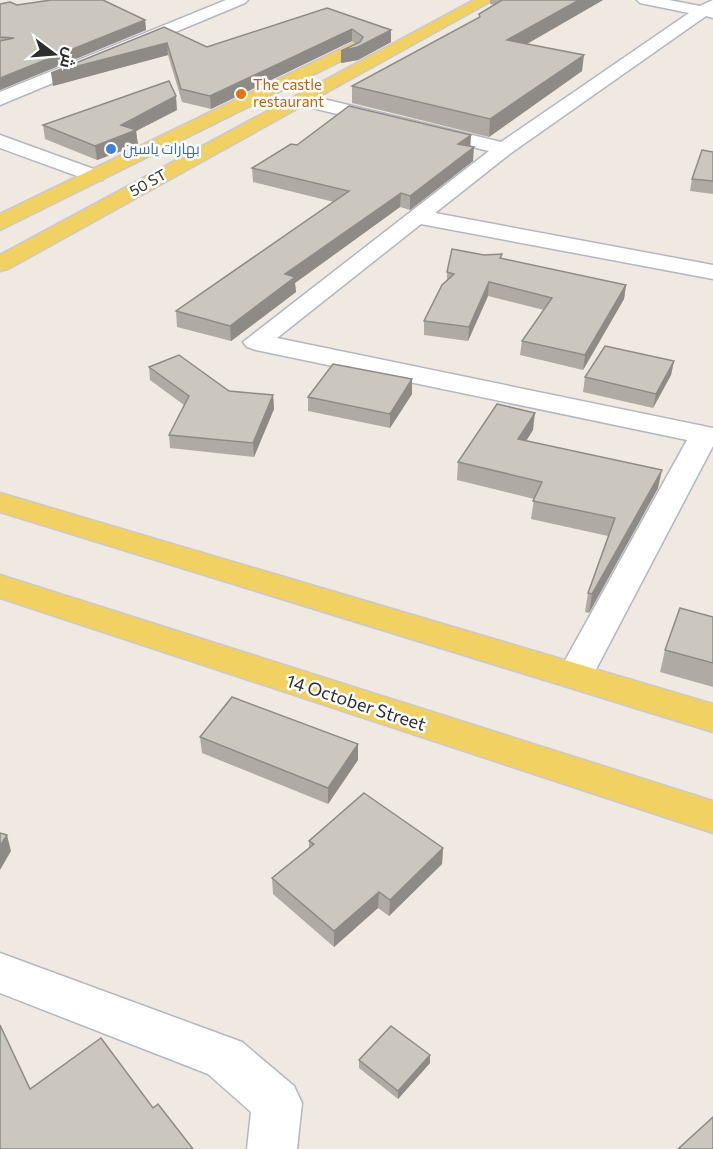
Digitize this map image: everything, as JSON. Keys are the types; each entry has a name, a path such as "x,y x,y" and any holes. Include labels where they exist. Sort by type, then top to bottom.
{"main road":[{"name":"50 ST","path":"0,264 485,0"},
{"name":"50 ST","path":"0,223 365,41"},
{"path":"211,119 216,124 246,129"},
{"path":"146,150 181,154 186,162"},
{"path":"0,502 713,718"},
{"name":"14 October Street","path":"0,586 713,817"}],"street":[{"path":"0,99 171,26 240,0"},
{"path":"645,0 709,10"},
{"path":"575,675 708,436 256,342 504,149 709,10"},
{"path":"303,100 504,149"},
{"path":"0,141 94,176"},
{"path":"418,217 710,266"},
{"path":"0,973 225,1058 278,1103 272,1149"}],"building":[{"path":"51,0 103,0 145,20 0,78 0,41 14,38 0,37 0,4 10,2 17,5"},
{"path":"502,0 579,0 507,40 584,55 490,119 352,86 480,17 479,14"},
{"path":"327,8 391,30 358,47 341,51 360,42 363,37 352,29 210,96 181,89 167,43 51,73 164,27 207,47"},
{"path":"169,81 176,96 121,125 136,130 95,146 43,125"},
{"path":"349,106 471,135 458,144 474,147 410,196 401,193 285,274 295,277 230,326 176,311 349,191 252,168 291,144 297,145"},
{"path":"702,150 713,152 713,181 692,179"},
{"path":"452,249 484,255 502,254 500,258 626,285 585,355 522,341 552,298 489,282 469,327 424,321 442,285 454,274 447,272"},
{"path":"605,346 674,361 656,394 585,377"},
{"path":"179,355 229,391 273,395 253,443 169,435 189,396 149,367"},
{"path":"333,364 412,379 390,414 308,397"},
{"path":"497,404 535,413 518,439 662,470 592,594 588,593 615,518 533,501 542,482 458,462"},
{"path":"680,608 713,617 713,663 665,650"},
{"path":"232,697 358,744 328,788 200,737"},
{"path":"364,793 443,848 390,900 379,892 334,931 272,878 314,844 309,841"},
{"path":"0,833 7,835 0,846"},
{"path":"0,1025 30,1089 101,1038 153,1108 158,1104 193,1149 0,1149"},
{"path":"391,1026 430,1055 398,1091 359,1060"},
{"path":"713,1117 713,1149 678,1149"}],"place":[{"name":"The castle restaurant","path":"241,94"},
{"name":"بهارات ياسين","path":"111,149"}]}
